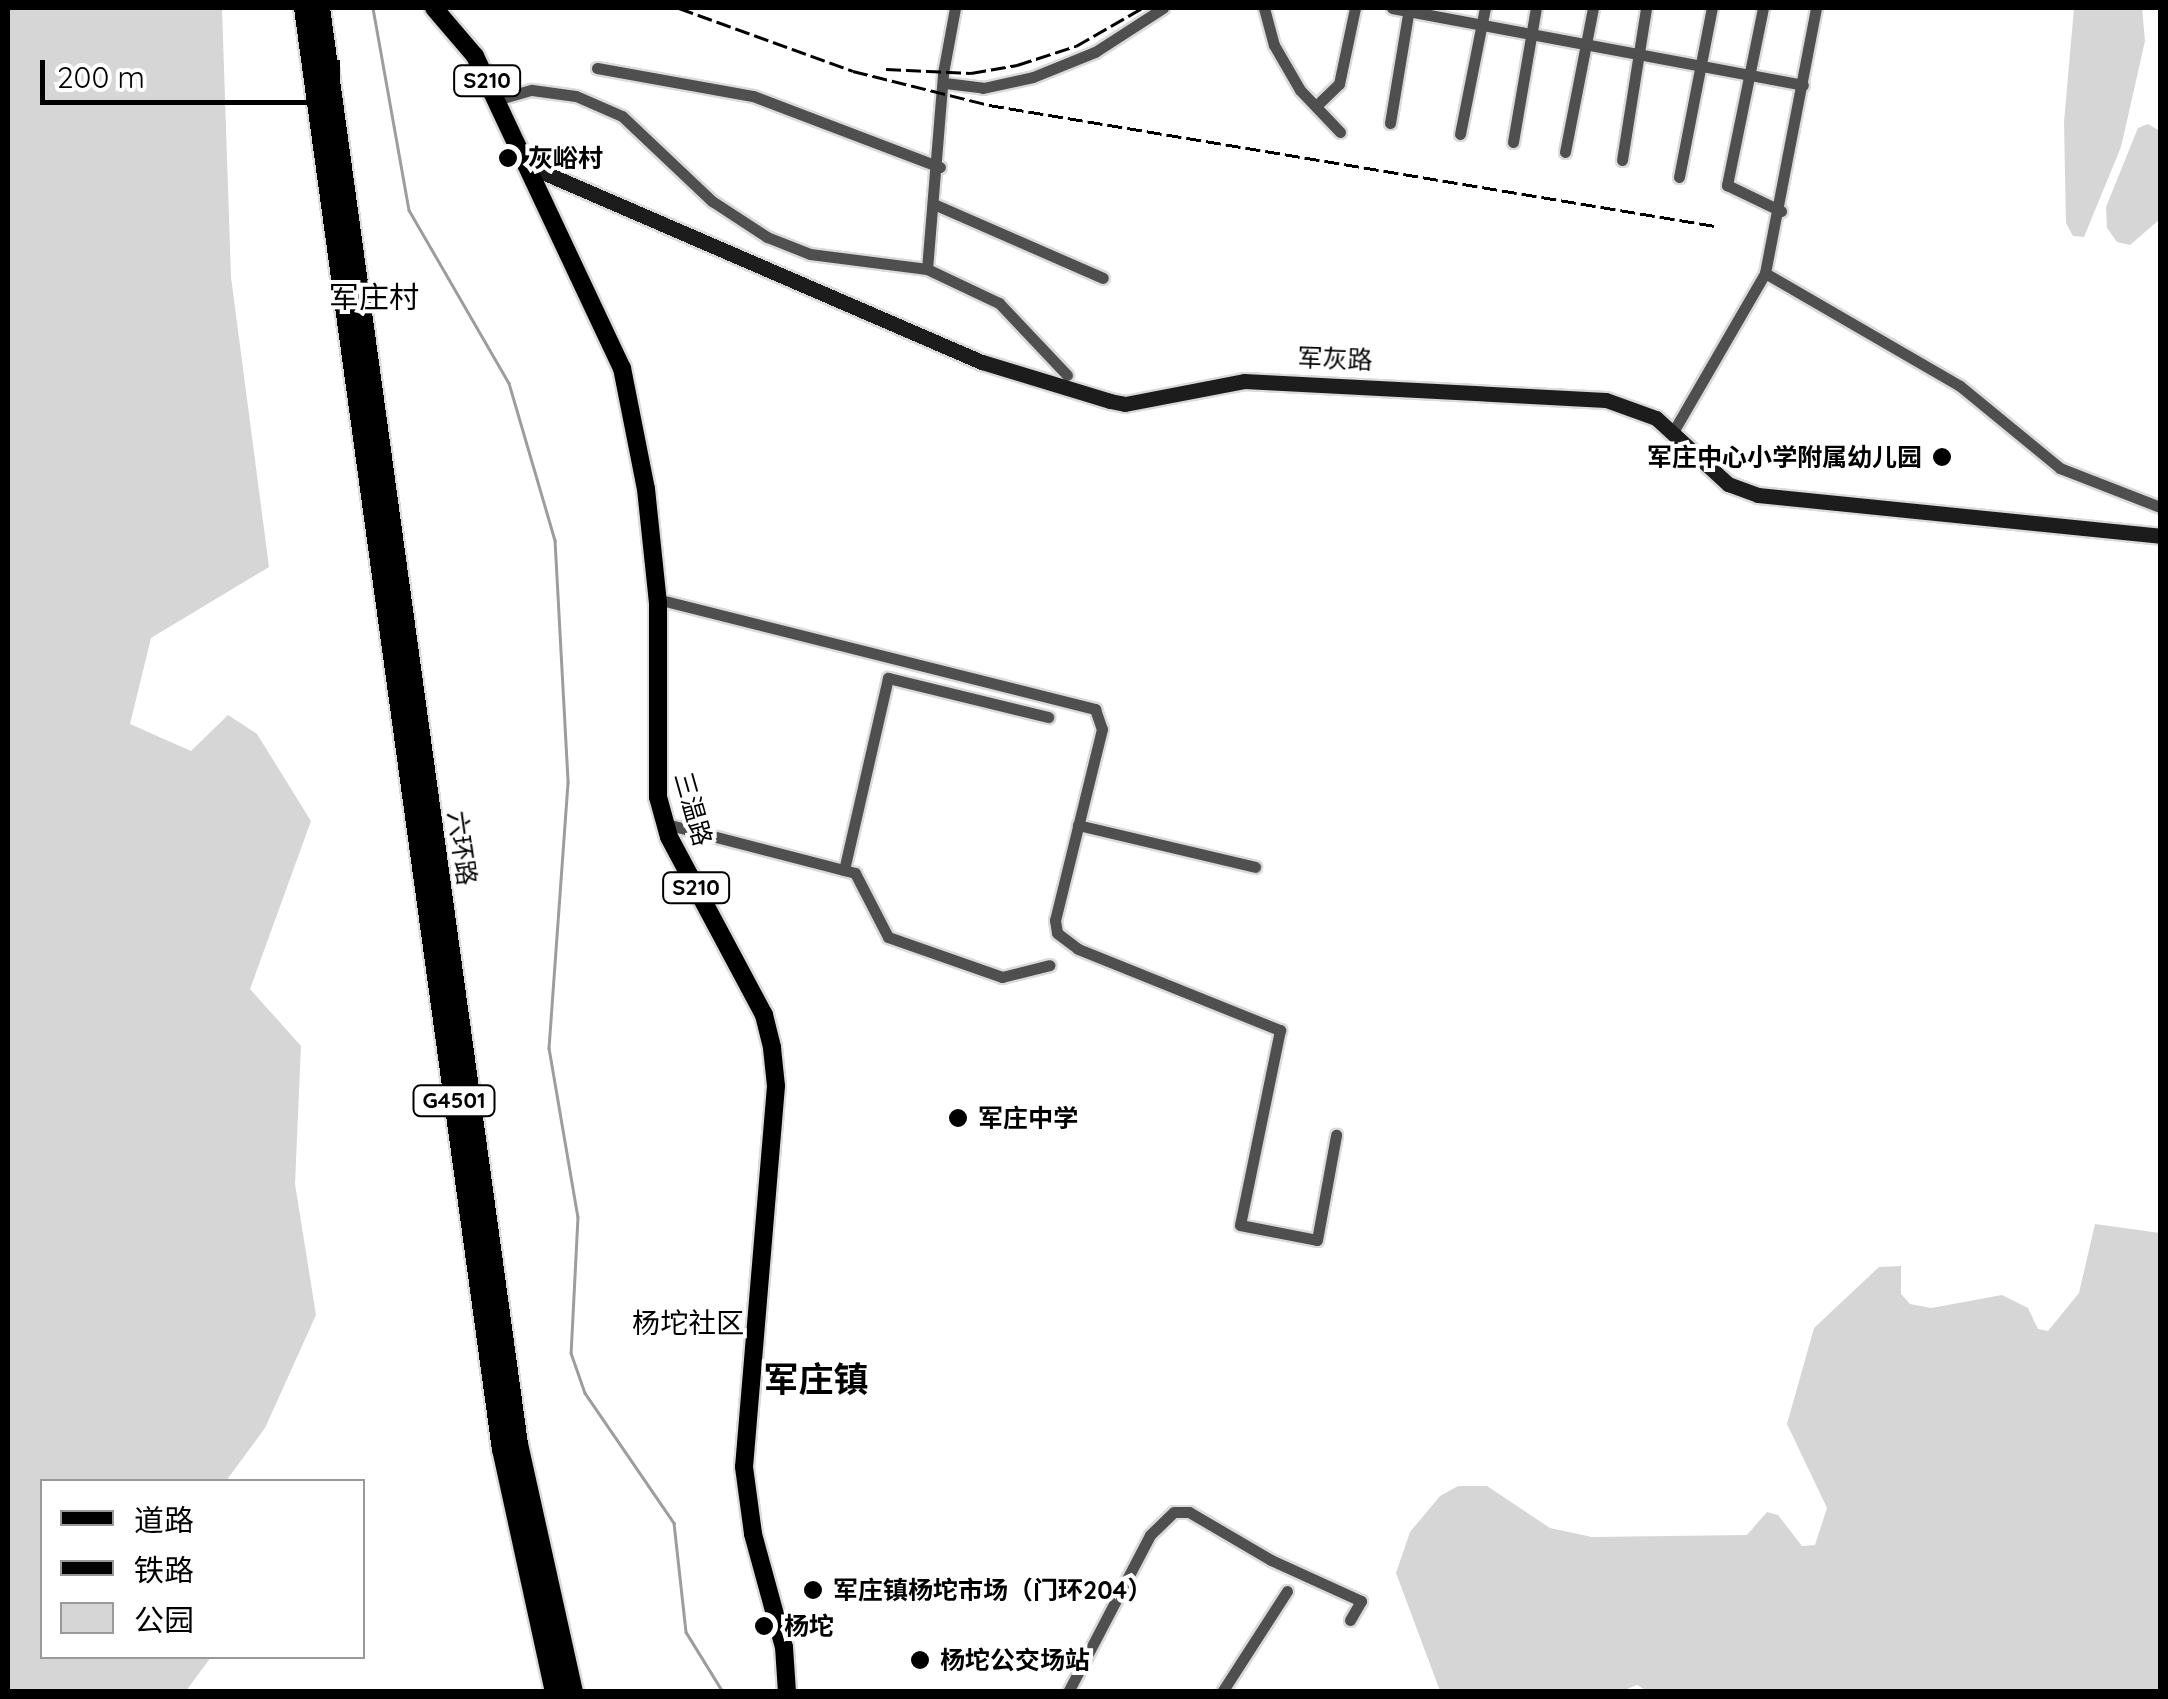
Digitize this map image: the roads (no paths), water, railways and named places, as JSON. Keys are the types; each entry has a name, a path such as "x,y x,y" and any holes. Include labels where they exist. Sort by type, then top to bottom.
{"highway":[{"name":"六环路","path":"304,8 382,509 518,1444 573,1692"},
{"name":"六环路","path":"320,8 502,1449 556,1692"}],"main road":[{"name":"三温路","path":"434,8 475,56 629,389 657,599 656,762 666,824 764,1015 772,1048 776,1086 744,1467 753,1534 784,1647 787,1692"}],"street":[{"path":"927,269 955,8"},
{"path":"945,82 983,88 1034,76 1095,52 1163,8"},
{"path":"1264,8 1274,45 1316,106 1340,132"},
{"path":"1316,106 1339,84 1355,8"},
{"path":"1392,8 1802,85"},
{"path":"1460,134 1485,8"},
{"path":"1514,142 1536,8"},
{"path":"1565,152 1593,8"},
{"path":"1622,160 1646,8"},
{"path":"1678,176 1712,8"},
{"path":"1763,8 1727,185 1781,211"},
{"path":"1673,432 1765,273 1781,211 1816,8"},
{"path":"1390,122 1408,9"},
{"path":"597,68 753,96 940,167"},
{"path":"496,100 532,90 576,96 622,116 712,201 766,237 810,254 927,269 999,303 1067,375"},
{"name":"军灰路","path":"524,164 982,362 1110,401 1126,404 1218,382 1391,386 1606,400 1641,410 1673,432 1728,484 1758,496 2160,536"},
{"path":"936,205 1103,278"},
{"path":"1765,273 1960,386 2060,468 2160,507"},
{"path":"657,599 1086,704 1102,728 1055,920 1064,940 1280,1030 1240,1225 1316,1240 1336,1136"},
{"path":"844,870 888,678 1048,716"},
{"path":"666,824 855,873 888,937 1002,977 1050,965"},
{"path":"1078,825 1256,867"},
{"path":"1068,1692 1150,1534 1174,1512 1189,1512 1271,1560 1362,1601 1350,1620"},
{"path":"1222,1692 1287,1591"}],"waterway":[{"path":"373,8 409,210 509,383 555,540 568,783 549,1048 578,1217 571,1353 585,1393 674,1523 686,1632 723,1692"}],"railway":[{"path":"679,8 853,71 989,105 1715,226"},
{"path":"886,69 971,73 1017,65 1076,46 1142,8"}],"place":[{"name":"灰峪村","path":"508,158"},
{"name":"军庄中心小学附属幼儿园","path":"1942,457"},
{"name":"军庄中学","path":"958,1118"},
{"name":"军庄镇杨坨市场（门环204）","path":"813,1590"},
{"name":"杨坨","path":"764,1626"},
{"name":"杨坨公交场站","path":"920,1660"}],"district":[{"name":"军庄村","path":"374,297"},
{"name":"杨坨社区","path":"688,1323"},
{"name":"军庄镇","path":"816,1379"}]}
